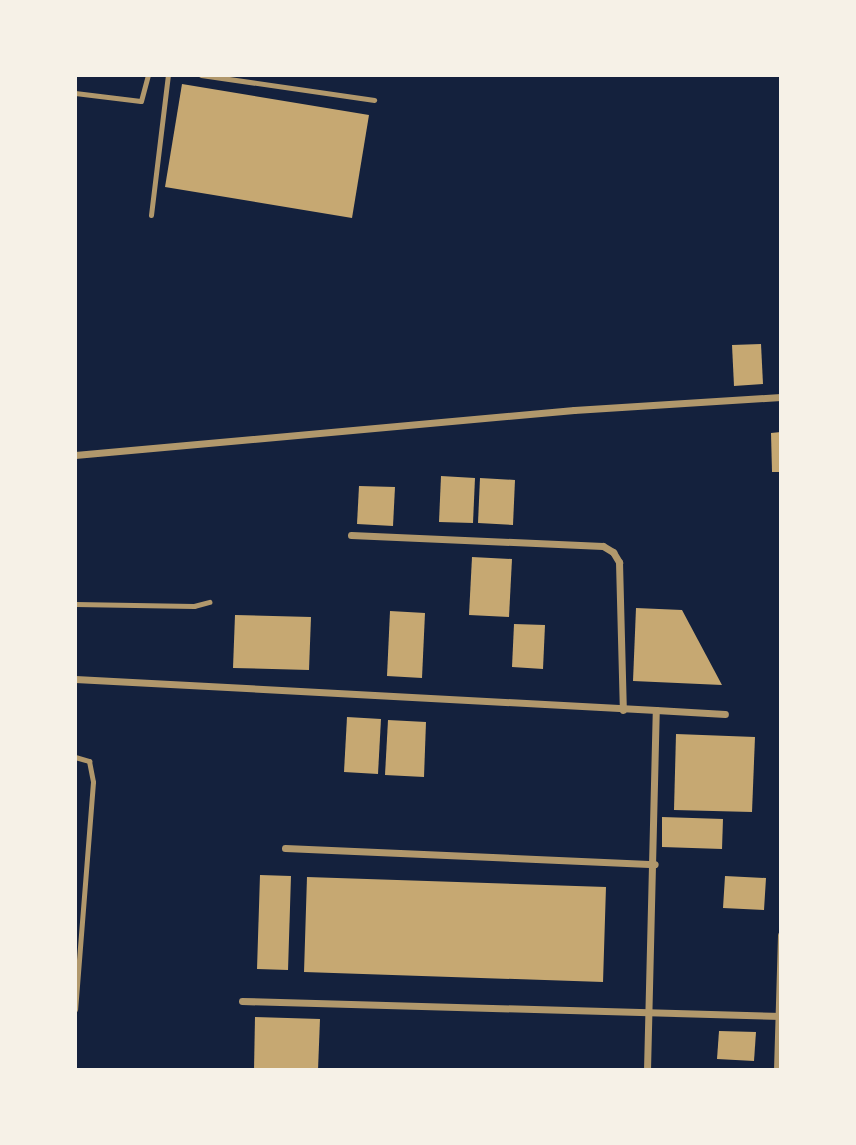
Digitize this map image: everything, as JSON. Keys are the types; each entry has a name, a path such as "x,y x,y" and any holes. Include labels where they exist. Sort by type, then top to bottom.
{"street":[{"path":"75,455 574,410 781,397"},
{"path":"351,535 603,547 613,552 619,562 623,710"},
{"path":"75,679 623,710 725,713"},
{"path":"647,1070 655,864 656,710"},
{"path":"285,848 655,864"},
{"path":"777,1070 781,935"},
{"path":"242,1001 779,1016"}],"lane":[{"path":"75,93 141,101 147,90 148,75"},
{"path":"151,215 168,75"},
{"path":"201,75 374,100"},
{"path":"75,604 194,606 209,601"},
{"path":"75,757 89,761 93,782 75,1009"}],"building":[{"path":"182,84 369,115 352,218 165,187"},
{"path":"761,344 763,384 734,386 732,345"},
{"path":"781,432 781,472 772,472 771,433"},
{"path":"441,476 475,478 473,523 439,522"},
{"path":"480,478 515,480 513,525 478,523"},
{"path":"359,486 395,487 393,526 357,524"},
{"path":"472,557 512,559 509,617 469,615"},
{"path":"636,608 682,610 722,685 633,681"},
{"path":"390,611 425,613 422,678 387,676"},
{"path":"235,615 311,617 309,670 233,668"},
{"path":"514,624 545,625 543,669 512,667"},
{"path":"347,717 381,719 378,774 344,772"},
{"path":"388,720 426,722 424,777 385,775"},
{"path":"676,734 755,737 752,812 674,810"},
{"path":"662,817 723,819 722,849 662,847"},
{"path":"260,875 291,876 288,970 257,969"},
{"path":"725,876 766,878 764,910 723,908"},
{"path":"307,877 606,887 603,982 304,972"},
{"path":"255,1017 320,1019 318,1070 254,1070"},
{"path":"719,1031 756,1032 754,1061 717,1059"}]}
